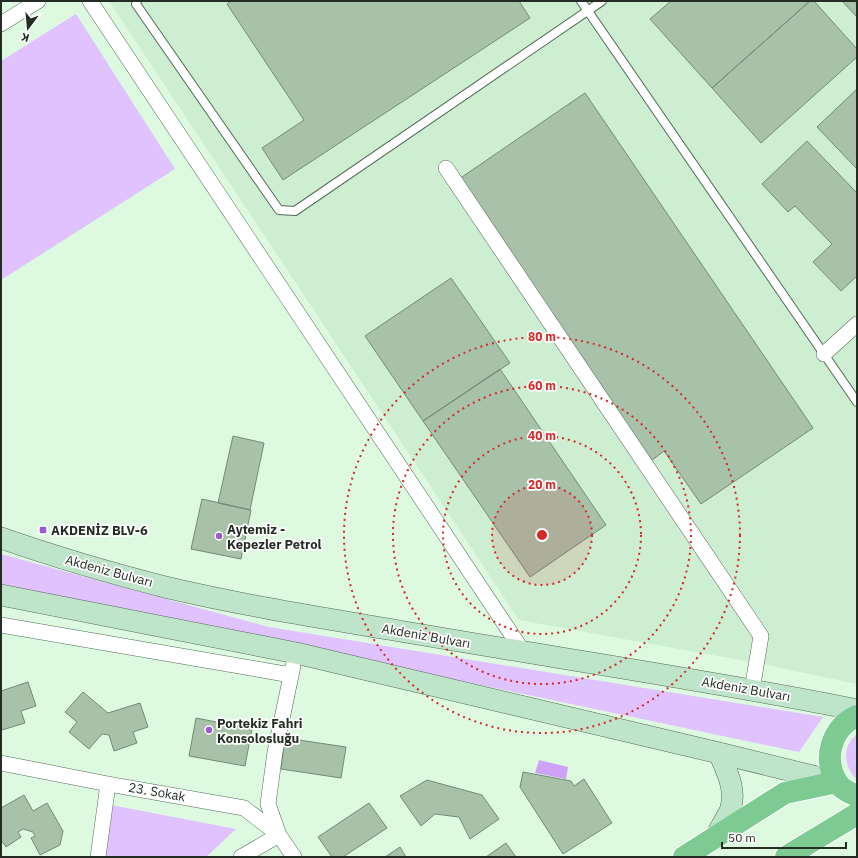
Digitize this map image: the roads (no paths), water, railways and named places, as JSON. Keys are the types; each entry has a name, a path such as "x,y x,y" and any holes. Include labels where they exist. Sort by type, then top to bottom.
{"main road":[{"name":"Akdeniz Bulvarı","path":"1,538 44,553 165,587 283,611 777,694 857,710"},
{"path":"1,595 296,653 837,782"},
{"path":"857,716 843,725 832,742 830,752 830,762 837,782 848,792 857,796"},
{"path":"716,836 730,811 733,796 730,777 719,753"},
{"path":"684,857 785,792 837,782"},
{"path":"786,857 857,814"}],"street":[{"path":"1,24 38,1"},
{"path":"90,1 524,652"},
{"path":"446,168 761,636 752,690"},
{"path":"824,354 857,324"},
{"path":"1,625 291,675"},
{"path":"241,857 279,835 268,804 275,752 296,653"},
{"name":"23. Sokak","path":"1,763 244,808 279,835 294,857"},
{"path":"98,857 108,784"}],"lane":[{"path":"137,1 136,4 279,210 295,211 602,1"},
{"path":"581,1 857,402"}],"place":[{"name":"AKDENİZ BLV-6","path":"43,530"},
{"name":"Aytemiz - Kepezler Petrol","path":"219,536"},
{"name":"Portekiz Fahri Konsolosluğu","path":"209,730"}]}
